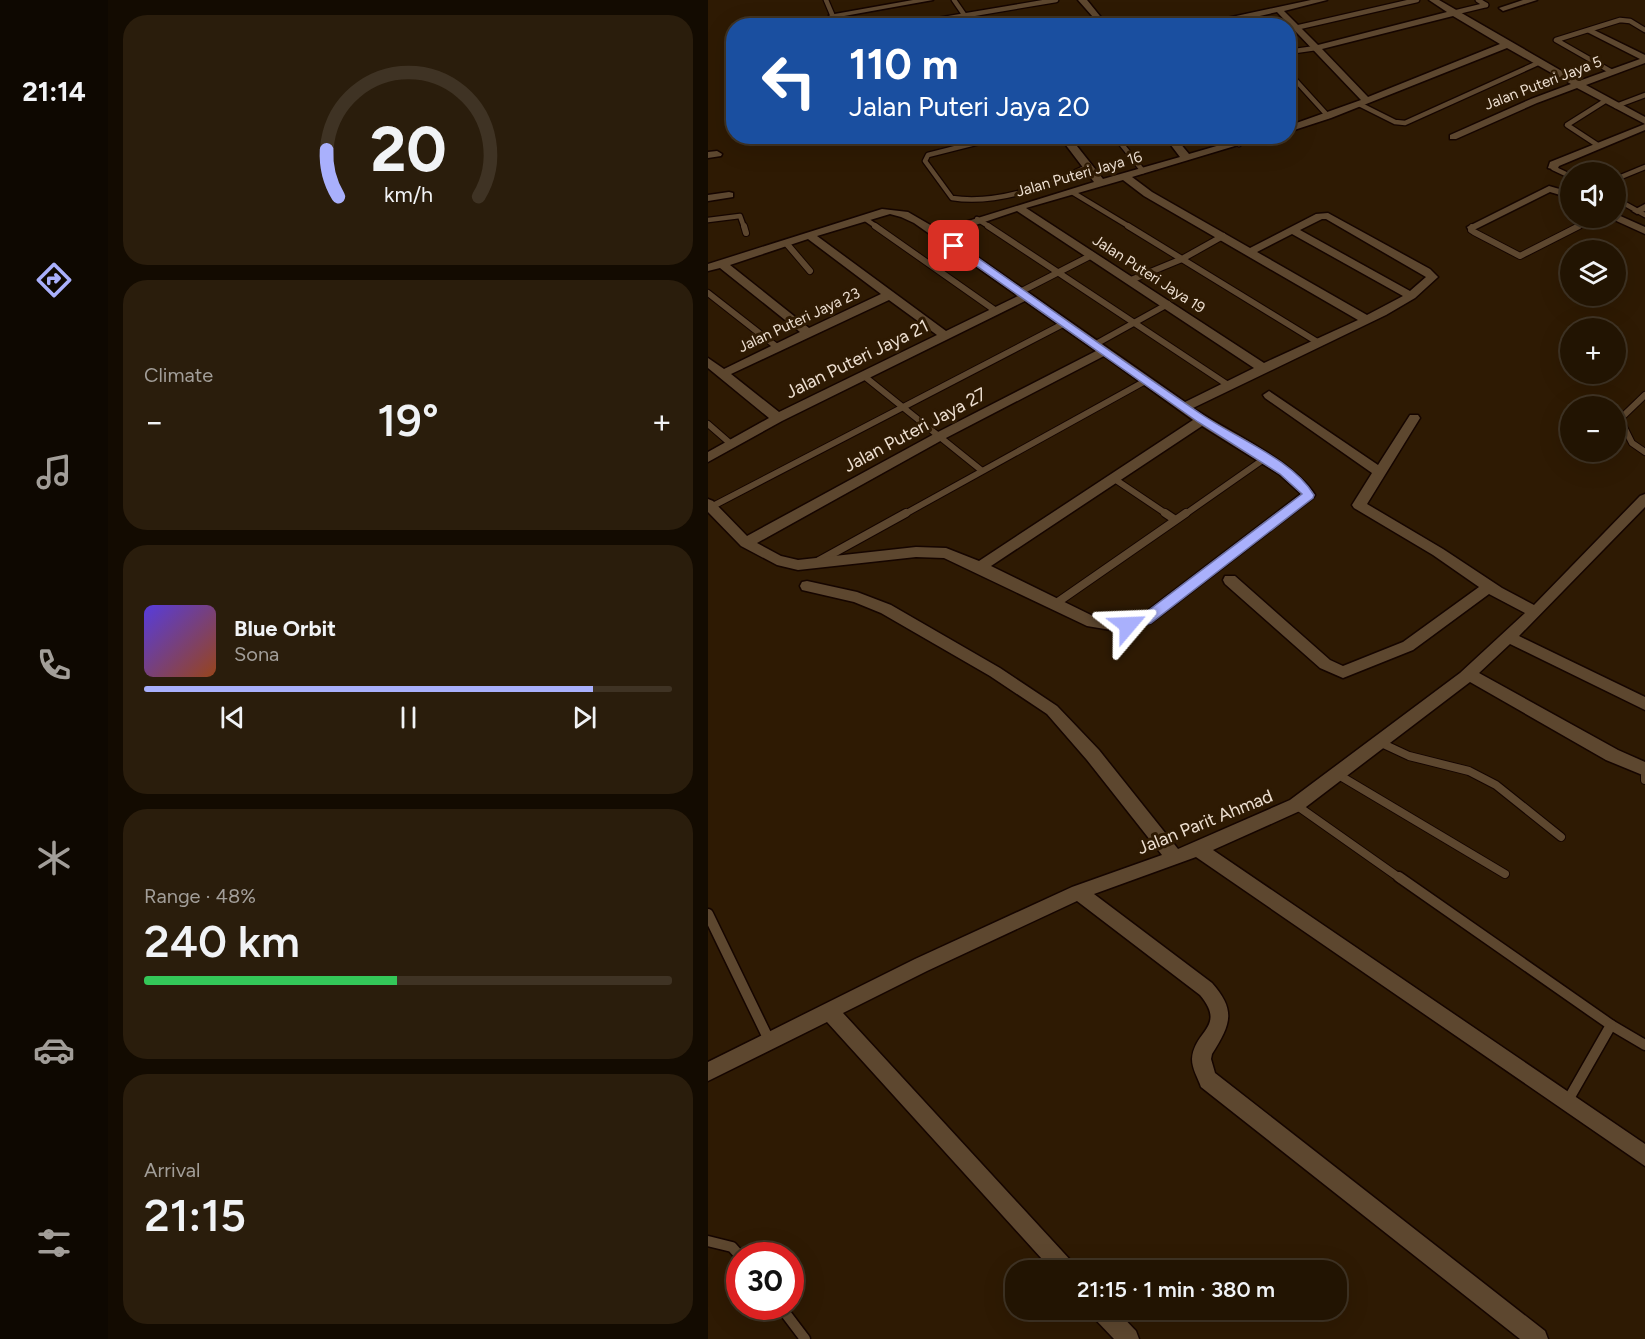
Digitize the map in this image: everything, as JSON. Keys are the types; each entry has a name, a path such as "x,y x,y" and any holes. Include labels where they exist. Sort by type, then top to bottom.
{"street":[{"path":"833,15 929,0"},
{"path":"1082,0 1098,18"},
{"path":"1239,18 1323,0"},
{"path":"1433,0 1506,45 1645,121"},
{"path":"1503,8 1533,0"},
{"path":"1279,10 1286,18"},
{"path":"1316,48 1453,13"},
{"path":"1296,29 1316,48 1363,103"},
{"path":"1587,30 1645,59"},
{"path":"1296,126 1363,103 1506,45"},
{"name":"Jalan Puteri Jaya 5","path":"1454,137 1645,59"},
{"path":"1553,168 1554,164 1645,127"},
{"path":"1070,144 1101,184"},
{"path":"1175,144 1187,159"},
{"name":"Jalan Puteri Jaya 16","path":"938,234 977,219 1187,159 1226,144"},
{"path":"1126,177 1148,194 1367,320"},
{"path":"1472,227 1549,189 1560,190"},
{"path":"708,198 729,195"},
{"name":"Jalan Puteri Jaya 19","path":"1018,207 1263,368"},
{"path":"708,268 864,218 893,210 904,213 938,234 1021,295 1202,420 1264,459 1302,486 1308,495 1146,619 1117,626 1092,621 946,553 916,552 798,565 777,560 746,543 709,506"},
{"path":"1185,407 1367,320 1411,296 1429,283 1432,277 1426,271 1328,216 1320,216 1250,252"},
{"path":"1626,222 1645,231"},
{"path":"1292,230 1411,296"},
{"path":"810,236 945,336"},
{"path":"722,264 807,332"},
{"name":"Jalan Puteri Jaya 23","path":"722,374 889,295"},
{"name":"Jalan Puteri Jaya 21","path":"708,458 778,418 996,311 1021,295"},
{"name":"Jalan Puteri Jaya 27","path":"746,543 1099,348"},
{"path":"708,362 778,418"},
{"path":"1269,395 1381,473"},
{"path":"1414,418 1359,505 1379,520 1439,552 1493,590 1529,609"},
{"path":"980,567 1202,420"},
{"name":"Jalan Parit Ahmad","path":"708,1072 767,1034 830,1012 921,965 1078,892 1198,849 1296,805 1469,674 1509,637 1529,609 1645,499"},
{"path":"1230,580 1325,664 1344,672 1408,646 1493,590"},
{"path":"807,586 857,597 886,609 985,666 1052,710 1093,755 1174,857"},
{"path":"1509,637 1645,704"},
{"path":"1469,674 1612,755 1645,769"},
{"path":"1198,849 1645,1156"},
{"path":"1078,892 1206,989 1217,1002 1220,1014 1218,1025 1202,1055 1201,1068 1208,1080 1537,1339"},
{"path":"830,1012 1057,1260"},
{"path":"1110,1320 1128,1339"}],"lane":[{"path":"826,0 834,18"},
{"path":"954,0 964,16"},
{"path":"952,18 1056,0"},
{"path":"1296,28 1417,0"},
{"path":"1453,13 1487,5 1478,0"},
{"path":"1612,72 1556,40 1620,20 1630,21 1645,30"},
{"path":"1296,51 1316,48"},
{"path":"1363,103 1395,122 1405,123 1538,63"},
{"path":"1296,81 1329,116"},
{"path":"1616,106 1645,95"},
{"path":"1599,146 1567,126 1605,100"},
{"path":"971,144 928,155 925,161 952,198 959,200 993,197 1044,186 1072,176 1087,167"},
{"path":"1121,144 1143,171"},
{"path":"1626,175 1645,167"},
{"path":"1553,168 1560,171"},
{"path":"1072,192 1319,343"},
{"path":"1626,204 1642,211"},
{"path":"708,220 740,216 746,233"},
{"path":"864,218 996,311"},
{"path":"977,219 1228,385"},
{"path":"1472,227 1471,230 1474,232 1520,256 1575,228"},
{"path":"1131,280 1182,258 1223,236"},
{"path":"787,244 810,271"},
{"path":"1021,295 1092,255"},
{"path":"708,293 777,347"},
{"path":"1099,348 1168,304"},
{"path":"709,506 1063,324"},
{"path":"864,376 981,470"},
{"path":"819,561 1147,380"},
{"path":"1645,395 1620,418 1632,442 1645,452"},
{"path":"708,424 731,444"},
{"path":"1054,604 1264,459"},
{"path":"1113,478 1174,519"},
{"path":"1379,742 1409,756 1469,771 1496,785 1561,837"},
{"path":"1337,774 1505,874"},
{"path":"1645,775 1643,778 1645,780"},
{"path":"1296,805 1611,1025 1645,1045"},
{"path":"708,914 767,1034"},
{"path":"1566,1103 1611,1025"},
{"path":"708,1241 726,1246"},
{"path":"791,1320 805,1339"}],"route":[{"path":"954,246 1202,420 1284,471 1302,486 1308,495 1146,619 1128,625"}]}
